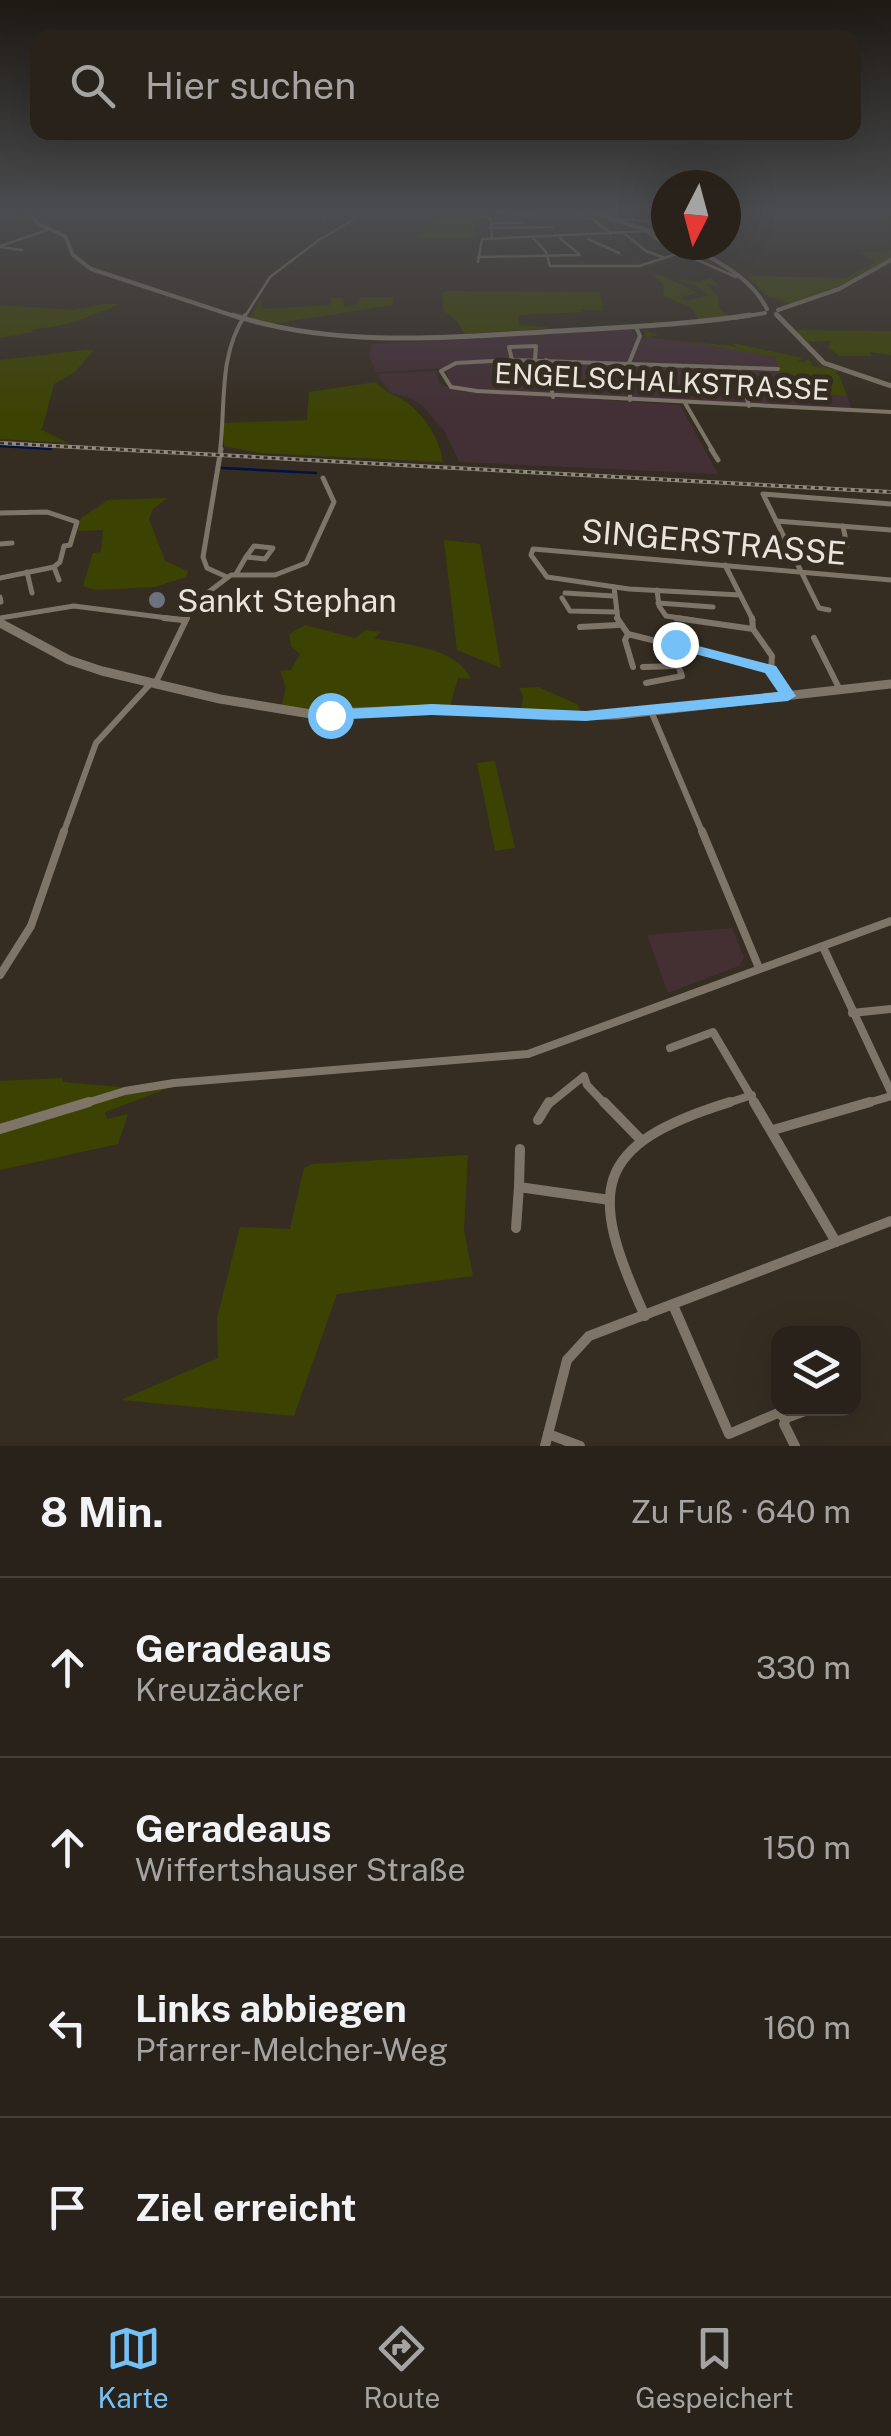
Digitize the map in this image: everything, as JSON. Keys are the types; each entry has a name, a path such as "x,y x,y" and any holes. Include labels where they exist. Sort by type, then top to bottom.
{"main road":[{"path":"122,278 244,319 302,332 366,338 636,326 777,312 858,278"},
{"path":"743,278 756,288 766,311"},
{"path":"777,312 824,363 891,386"},
{"path":"0,621 68,660 153,684 312,714 450,710 553,716 651,711 891,684"}],"street":[{"path":"227,578 207,568 204,557 221,446 227,345 269,278"},
{"path":"630,400 629,364 640,336 636,326"},
{"path":"536,360 536,346 509,347 512,360 778,369"},
{"name":"ENGELSCHALKSTRASSE","path":"512,360 456,363 441,371 445,383 455,389 891,412"},
{"path":"546,360 553,397"},
{"path":"739,368 749,406"},
{"path":"685,403 718,460"},
{"path":"0,975 28,935 43,903 60,834 96,743 153,684 194,603 236,574 275,575 306,562 334,502 323,478"},
{"path":"830,610 819,608 763,494 891,504"},
{"path":"0,512 46,512 77,520 70,544 64,546 60,562 54,567 0,578"},
{"path":"775,521 891,530"},
{"path":"843,526 847,546"},
{"path":"0,544 12,543"},
{"path":"236,574 246,558 254,546 273,548 265,559 246,558"},
{"name":"SINGERSTRASSE","path":"614,587 547,577 531,555 534,550 891,580"},
{"path":"724,564 755,623 753,629"},
{"path":"54,567 60,580"},
{"path":"27,572 32,593"},
{"path":"740,595 614,587 613,596 618,625 628,634 770,670 788,696"},
{"path":"658,589 658,603 666,616 753,629 772,656 770,670"},
{"path":"613,596 564,595 570,611 617,612"},
{"path":"658,603 713,607"},
{"path":"0,621 49,607 74,606 183,620"},
{"path":"580,627 618,625"},
{"path":"628,634 625,640 633,667"},
{"path":"814,638 840,690"},
{"path":"646,682 682,676 673,652 675,644"},
{"path":"643,667 678,666"},
{"path":"651,711 759,968"},
{"path":"0,1129 148,1086 528,1054 891,922"},
{"path":"773,1130 891,1094 824,947"},
{"path":"852,1014 891,1009"},
{"path":"670,1048 713,1032 836,1242"},
{"path":"538,1120 551,1099 584,1076 586,1085 640,1139"},
{"path":"645,1316 614,1243 610,1200 623,1160 640,1139 752,1095"},
{"path":"516,1228 520,1150"},
{"path":"520,1186 610,1200"},
{"path":"580,1446 547,1440 567,1360 589,1336 891,1222"},
{"path":"673,1305 729,1434 778,1413 786,1418"},
{"path":"786,1418 791,1416"},
{"path":"786,1418 784,1424 795,1446"}],"shaded area":[{"path":"631,329 637,336 732,347 775,357 813,382 818,395 847,396 852,409 570,398 463,388 451,385 445,368 376,372 369,356 371,344"},
{"path":"436,371 440,384 459,391 680,405 718,474 459,462 445,432 423,406 391,393 376,374"},
{"path":"732,928 744,957 739,966 668,993 647,935"}],"green space":[{"path":"657,278 668,278 698,293 680,297 685,301 708,295 695,285 673,278 700,282 711,278 719,286 705,284 717,294 720,310 731,317 699,320 691,307 663,296 664,285"},
{"path":"749,278 856,278 790,304 766,295"},
{"path":"600,292 603,311 579,309 584,312 518,315 519,325 554,328 464,334 456,320 443,310 442,293"},
{"path":"360,297 394,297 393,305 271,324 251,318 260,299 262,309 331,305 331,298 341,298 345,307 359,304"},
{"path":"120,304 67,324 0,338 0,305 73,310"},
{"path":"796,330 891,331 891,355 870,352 872,356 839,356 828,347 832,341 808,342"},
{"path":"687,341 737,347 732,343 803,358 798,361 803,363 809,359 813,366 822,369 808,352 821,366 839,371 834,373 839,375 847,396 818,395 813,382 783,380 775,357"},
{"path":"94,350 75,372 54,384 42,429 38,428 68,443 0,439 0,360"},
{"path":"376,382 422,417 436,438 443,462 259,453 224,446 223,423 307,420 309,392"},
{"path":"167,498 153,509 149,519 165,561 188,571 186,577 155,587 95,590 83,586 93,553 101,552 103,530 78,531 81,518 108,500"},
{"path":"444,540 480,544 501,668 457,650"},
{"path":"305,625 355,638 366,630 381,632 374,638 442,654 464,668 471,679 458,678 450,707 330,713 281,706 286,688 280,671 291,670 300,654 291,646 289,634"},
{"path":"538,687 577,704 581,713 521,712 523,696 519,688"},
{"path":"495,761 515,848 495,851 477,763"},
{"path":"62,1078 63,1082 130,1088 0,1128 0,1081"},
{"path":"174,1086 105,1112 107,1119 128,1114 118,1144 0,1170 0,1133 125,1095"},
{"path":"468,1155 464,1230 473,1276 337,1294 294,1416 121,1400 218,1358 217,1318 240,1227 290,1229 304,1168 312,1164"}],"waterway":[{"path":"0,446 51,449"},
{"path":"222,468 316,473"}],"railway":[{"path":"0,443 891,492"}],"place":[{"name":"Sankt Stephan","path":"157,600"}],"route":[{"path":"330,715 466,710 586,716 788,696 776,673 770,670 675,644"}]}
